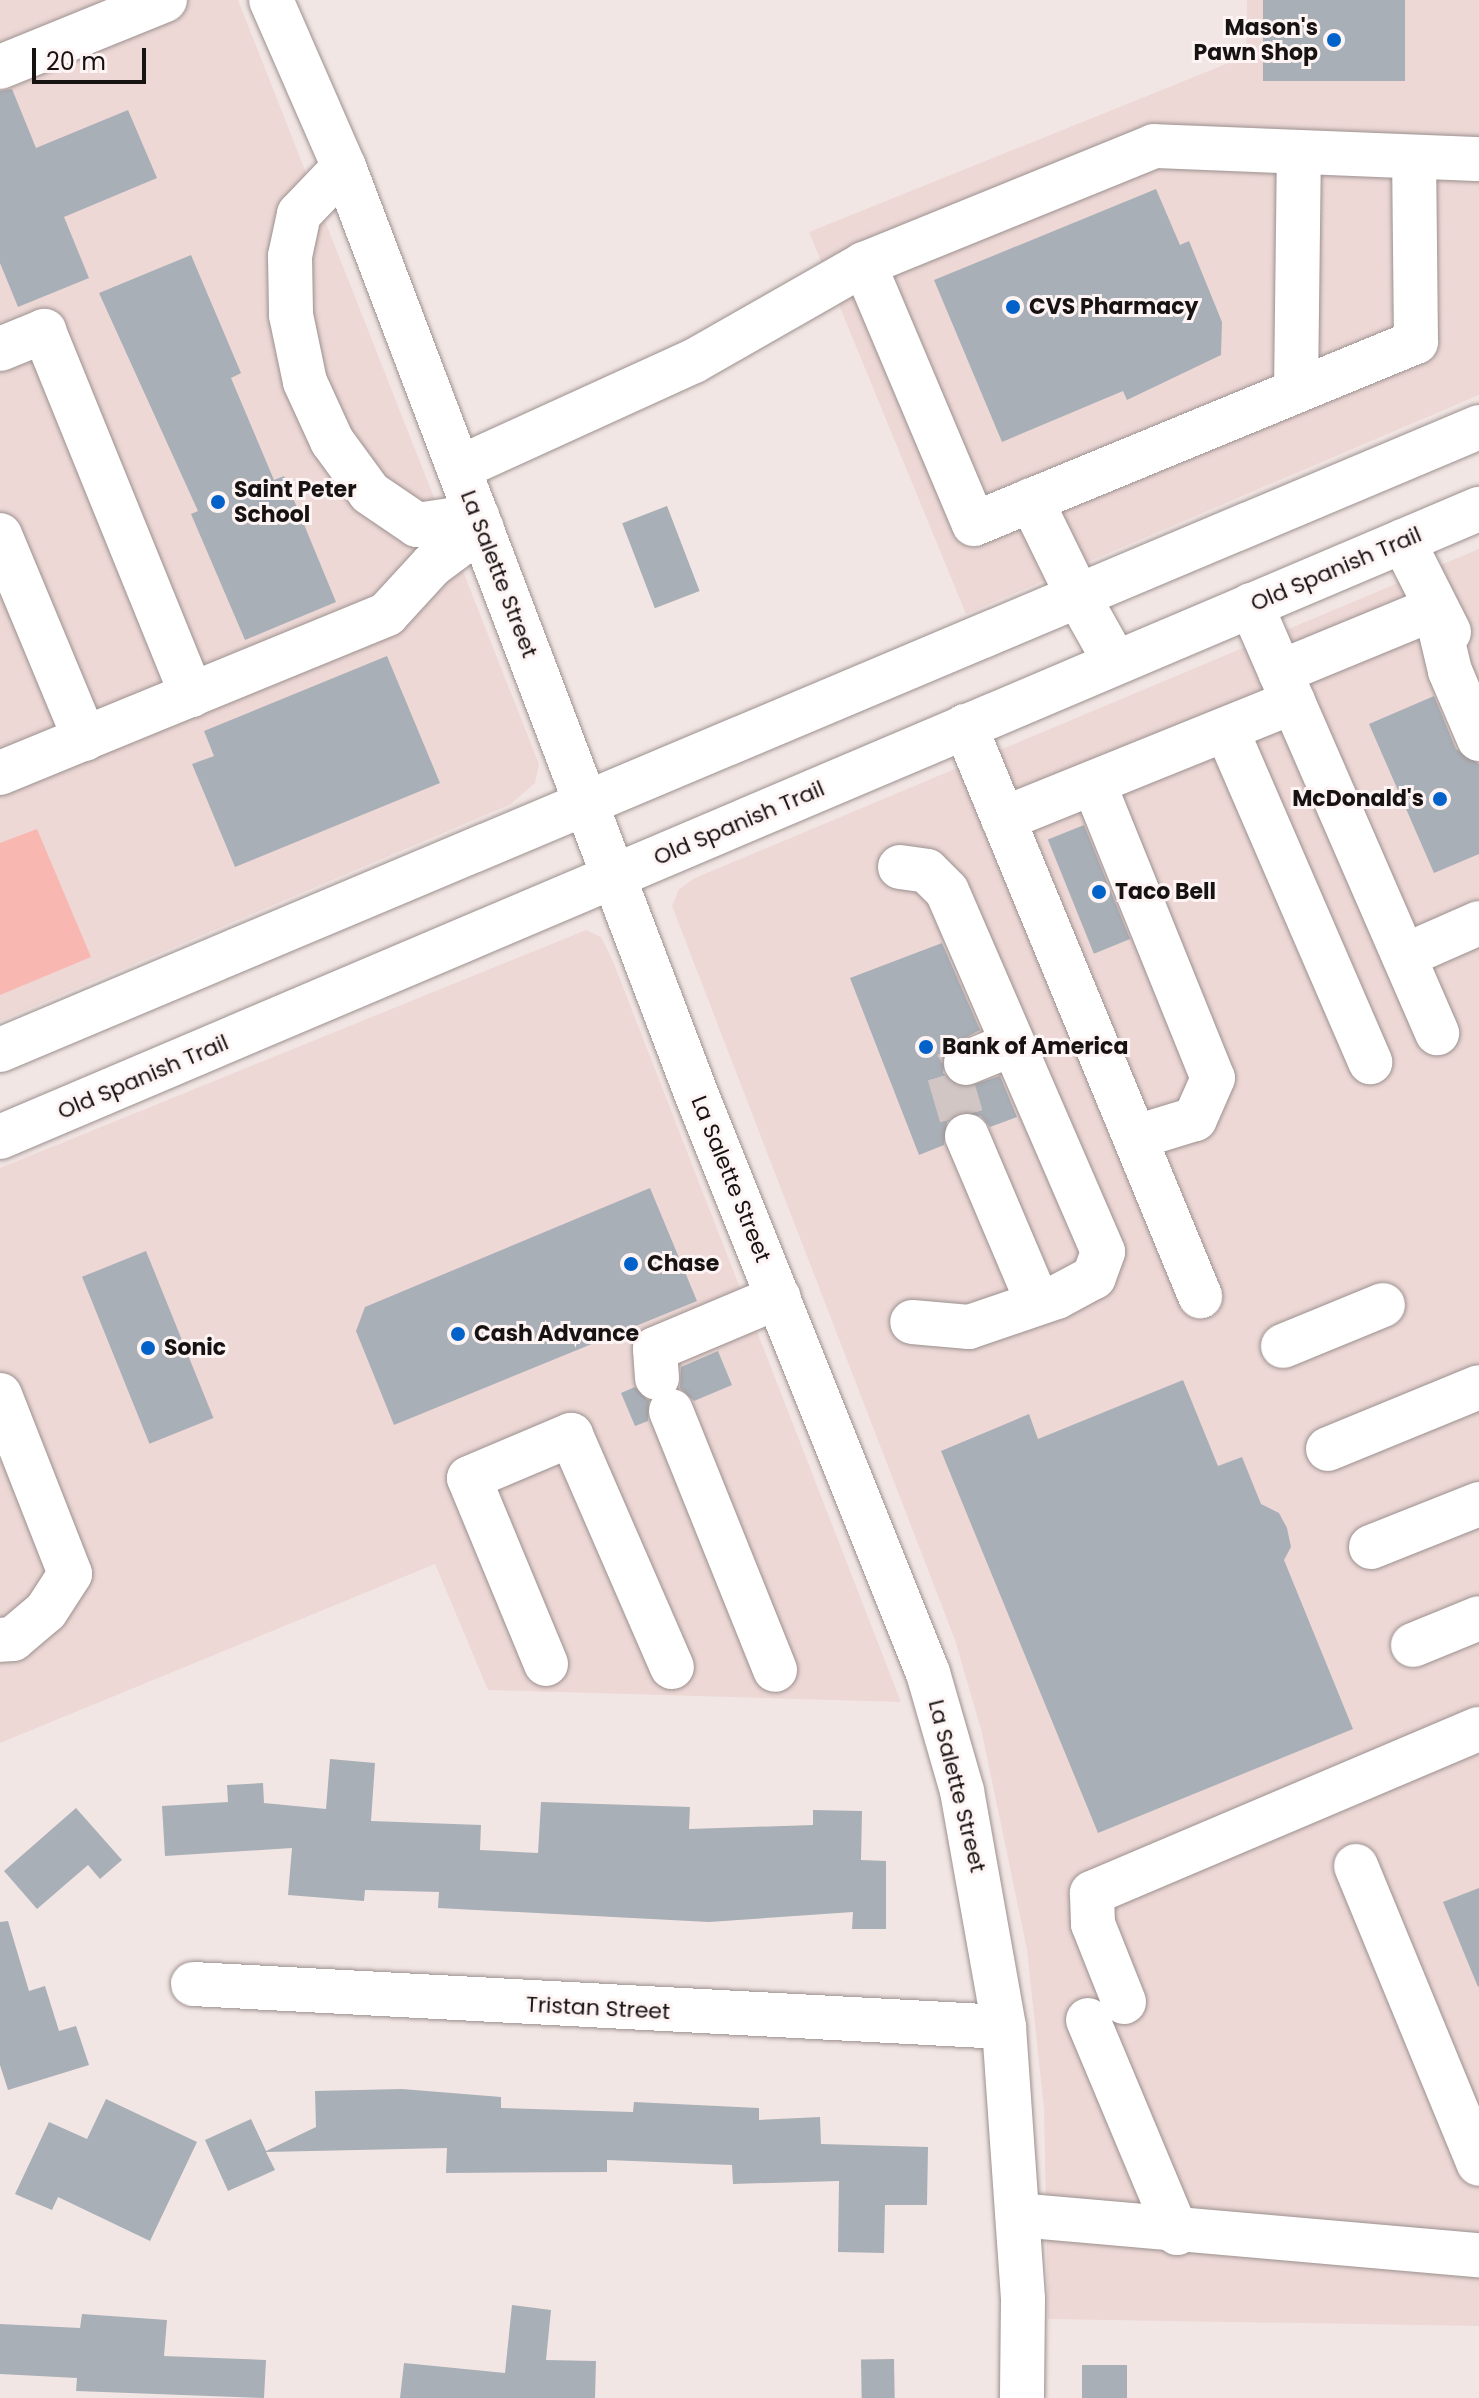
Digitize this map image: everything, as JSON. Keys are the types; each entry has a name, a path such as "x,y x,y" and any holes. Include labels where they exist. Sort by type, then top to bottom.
{"street":[{"path":"0,67 165,0"},
{"name":"La Salette Street","path":"272,0 344,167 586,803 928,1673 968,1821 1004,2027 1018,2215 1022,2398"},
{"path":"459,468 666,375 864,264 1154,146 1299,155 1479,159"},
{"path":"1296,391 1299,155"},
{"path":"864,264 974,524 1416,342 1414,158"},
{"path":"344,167 299,214 290,256 291,315 305,382 332,441 370,493 417,525 480,522"},
{"path":"0,349 44,331 192,695"},
{"path":"0,1050 1479,427"},
{"path":"1031,500 1078,596 1115,662"},
{"name":"Old Spanish Trail","path":"2,1130 616,877 1479,509"},
{"path":"0,773 387,614 432,565 480,522"},
{"path":"0,535 85,739"},
{"path":"1403,541 1435,608 1479,687"},
{"path":"1251,605 1437,1033"},
{"path":"1003,819 1227,731 1286,687 1435,608"},
{"path":"1435,608 1450,671 1479,739"},
{"path":"965,726 1200,1296"},
{"path":"1227,731 1370,1062"},
{"path":"1094,784 1213,1078 1195,1119 1136,1137"},
{"path":"900,867 927,871 947,891 1010,1045 1103,1252 1094,1277 1038,1303 969,1327 912,1322"},
{"path":"1404,956 1479,923"},
{"path":"966,1063 1010,1045"},
{"path":"967,1136 1038,1303"},
{"path":"775,1670 664,1394 655,1349 779,1297"},
{"path":"1283,1346 1383,1305"},
{"path":"1328,1449 1479,1387"},
{"path":"0,1395 70,1574 46,1611 13,1639 0,1640"},
{"path":"546,1664 469,1478 571,1435 672,1667"},
{"path":"1371,1547 1479,1504"},
{"path":"1413,1645 1479,1618"},
{"path":"1177,2233 1106,2011 1093,1924 1092,1893 1466,1735"},
{"path":"1356,1866 1479,2164"},
{"name":"Tristan Street","path":"193,1984 1004,2027"},
{"path":"1018,2215 1177,2233 1479,2255"}],"shaded area":[{"name":"Saint Peter School","path":"0,0 238,0 539,764 535,783 511,804 0,1021"},
{"path":"1247,0 1479,0 1479,395 966,614 809,232 1246,56"},
{"path":"1479,549 1479,2326 1048,2319 1044,2109 1027,1950 982,1733 955,1640 672,906 679,889 695,878"},
{"path":"37,829 91,957 0,995 0,843"},
{"path":"586,930 601,937 613,961 901,1702 488,1690 435,1564 0,1743 0,1168"}],"building":[{"name":"Mason's Pawn Shop","path":"1263,0 1405,0 1405,81 1263,81"},
{"path":"12,89 36,148 128,110 157,178 64,217 89,278 18,307 0,263 0,91"},
{"name":"CVS Pharmacy","path":"1156,189 1180,245 1189,241 1222,322 1221,355 1127,400 1123,391 1002,442 934,280"},
{"path":"191,255 241,373 231,378 274,480 284,476 336,602 245,640 191,514 198,511 99,293"},
{"path":"667,506 700,591 655,608 622,523"},
{"path":"387,656 440,783 235,867 192,764 214,756 204,731"},
{"name":"McDonald's","path":"1434,696 1456,749 1479,764 1479,854 1434,873 1369,724"},
{"name":"Taco Bell","path":"1084,825 1130,939 1094,954 1048,840"},
{"name":"Bank of America","path":"942,943 980,1030 947,1047 943,1073 963,1088 1000,1076 1017,1117 990,1127 981,1116 958,1113 947,1122 944,1145 919,1155 850,978"},
{"path":"650,1188 697,1301 394,1425 356,1331 365,1307"},
{"name":"Sonic","path":"146,1251 213,1418 149,1444 82,1277"},
{"path":"718,1351 732,1385 694,1401 680,1388 681,1367"},
{"path":"1183,1380 1218,1466 1242,1457 1261,1504 1279,1513 1287,1528 1291,1547 1284,1560 1353,1729 1098,1833 941,1451 1029,1414 1038,1439"},
{"path":"635,1387 649,1401 648,1421 635,1426 621,1393"},
{"path":"330,1759 375,1763 371,1821 481,1825 480,1850 538,1853 541,1802 690,1807 689,1829 813,1825 813,1810 862,1811 861,1860 886,1861 886,1929 852,1929 853,1912 709,1922 438,1908 439,1892 365,1890 364,1901 288,1895 292,1848 165,1856 162,1806 228,1802 227,1785 263,1783 264,1803 326,1809"},
{"path":"76,1808 122,1860 100,1879 88,1865 37,1909 4,1871"},
{"path":"1479,1888 1479,1986 1478,1987 1443,1902"},
{"path":"8,1921 29,1991 45,1986 59,2031 76,2026 89,2065 8,2090 0,2065 0,1922"},
{"path":"402,2089 501,2097 501,2108 633,2112 634,2102 759,2108 759,2120 820,2117 821,2144 928,2147 927,2205 885,2205 884,2253 838,2252 839,2181 733,2184 732,2165 607,2160 607,2172 446,2173 447,2148 266,2152 275,2170 228,2191 205,2140 251,2119 266,2151 316,2127 315,2091"},
{"path":"106,2099 197,2142 150,2241 58,2197 52,2210 15,2194 49,2122 87,2139"},
{"path":"512,2305 551,2310 546,2360 596,2361 595,2398 400,2398 404,2363 505,2373"},
{"path":"82,2314 167,2320 164,2356 266,2360 264,2398 76,2391 77,2378 0,2374 0,2324 80,2328"},
{"path":"894,2359 895,2398 862,2398 861,2360"},
{"path":"1082,2365 1127,2365 1127,2398 1082,2398"}],"tunnel":[{"path":"966,1063 949,1074 967,1136"}],"place":[{"name":"Mason's Pawn Shop","path":"1334,40"},
{"name":"CVS Pharmacy","path":"1013,307"},
{"name":"Saint Peter School","path":"218,502"},
{"name":"McDonald's","path":"1440,799"},
{"name":"Taco Bell","path":"1099,892"},
{"name":"Bank of America","path":"926,1047"},
{"name":"Chase","path":"631,1264"},
{"name":"Cash Advance","path":"458,1334"},
{"name":"Sonic","path":"148,1348"}]}
